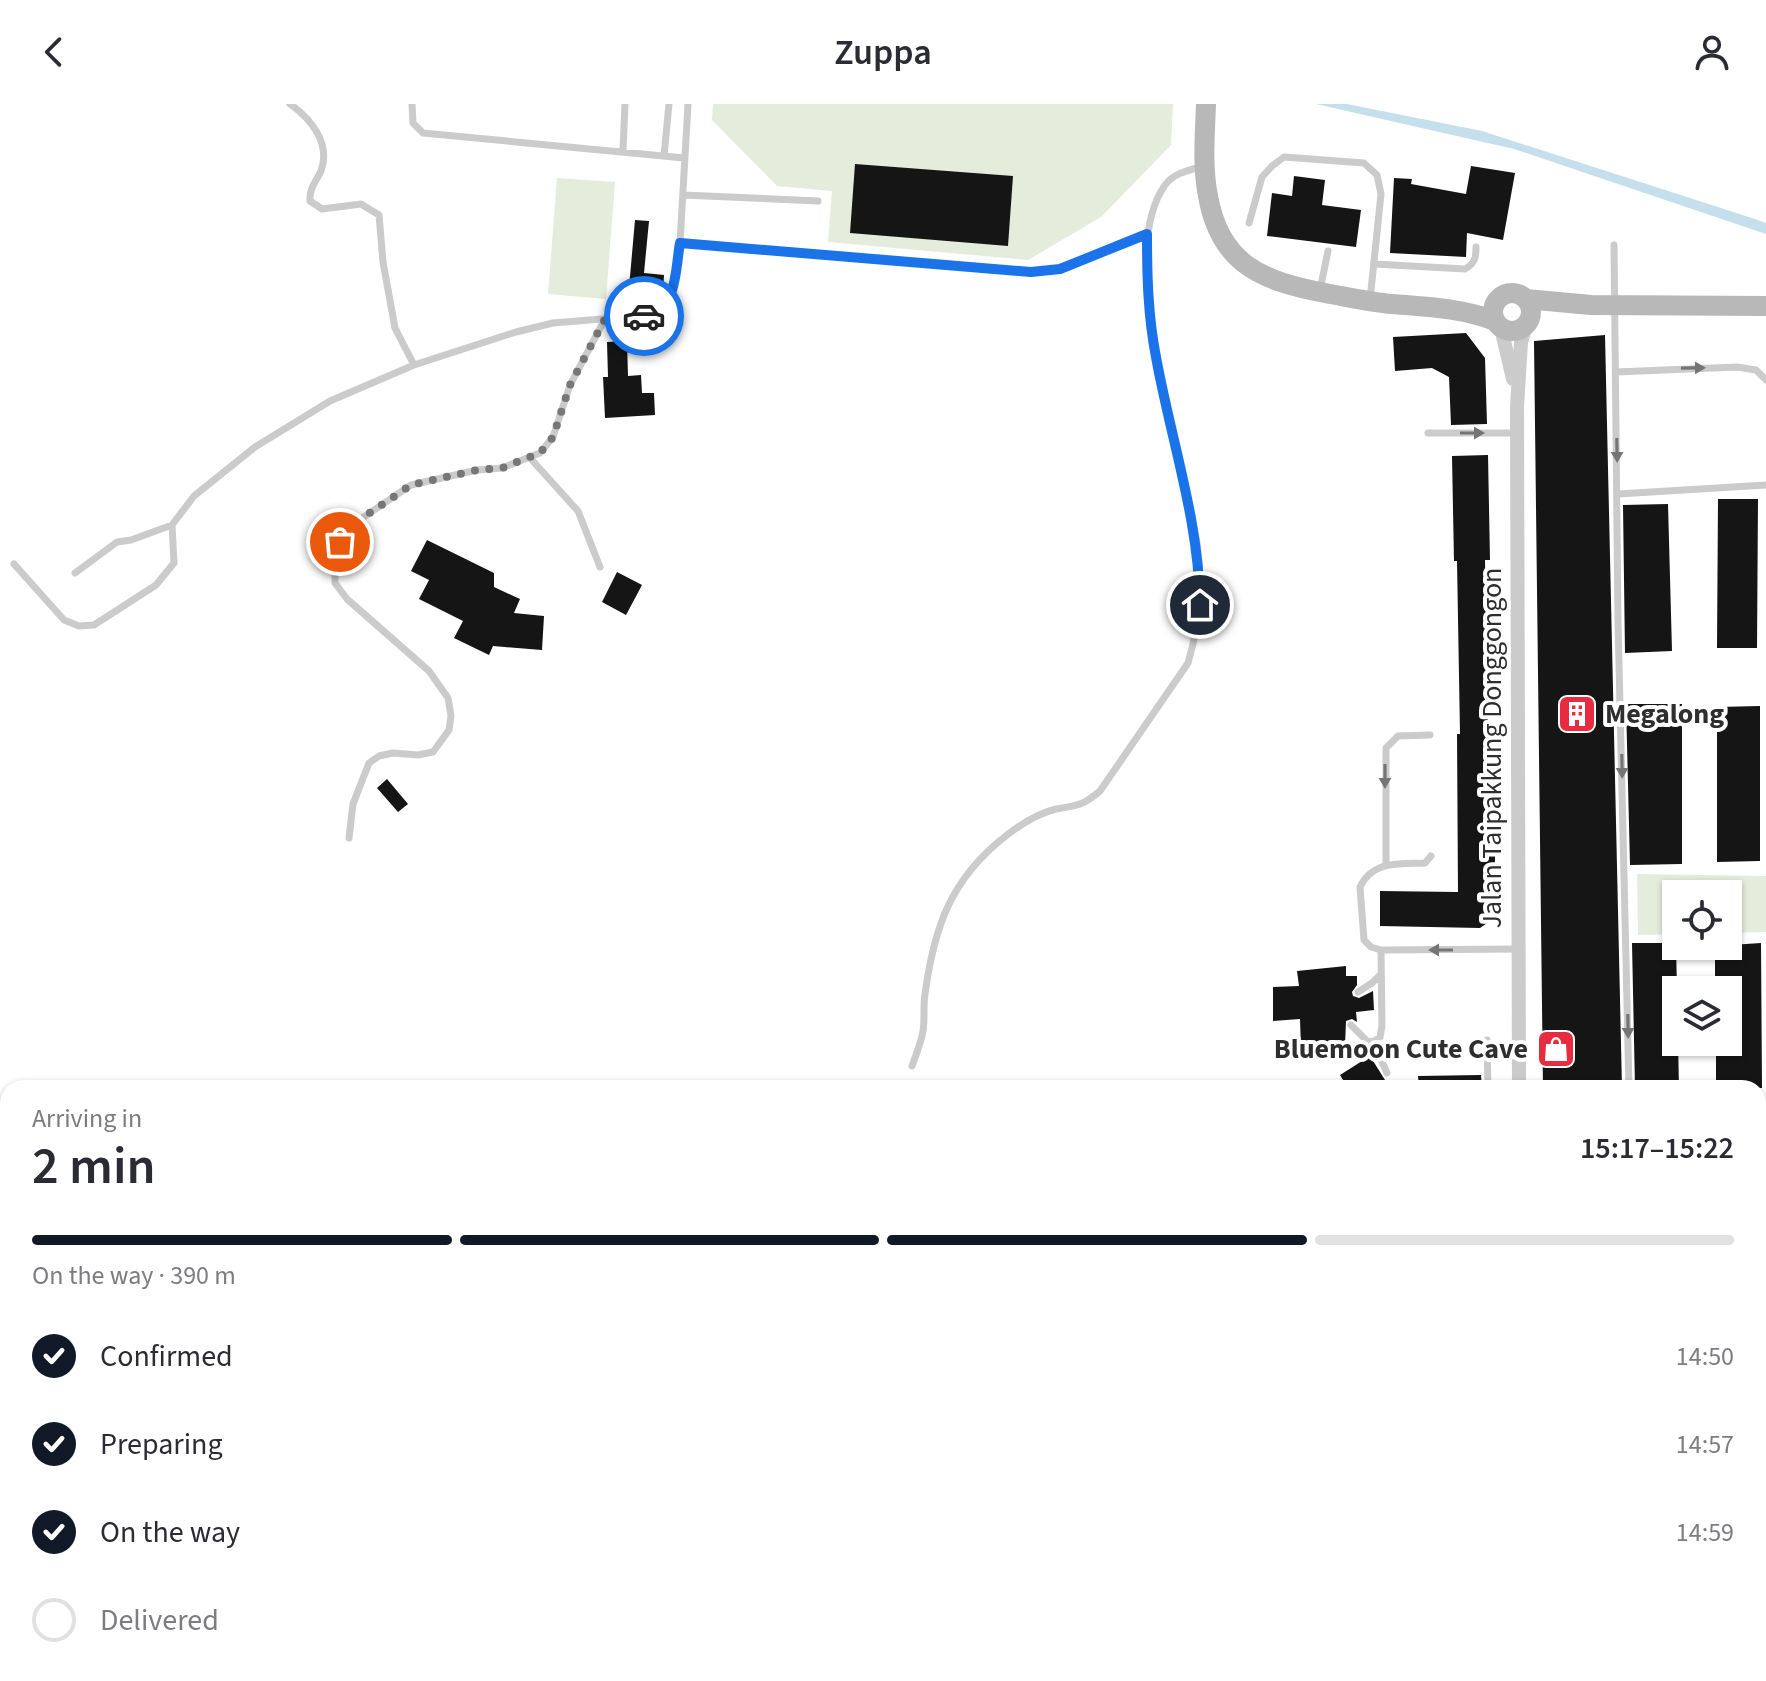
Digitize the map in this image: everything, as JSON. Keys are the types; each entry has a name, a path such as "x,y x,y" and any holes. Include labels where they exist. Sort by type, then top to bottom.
{"street":[{"path":"1206,104 1205,165 1214,219 1229,250 1243,264 1270,280 1370,302 1429,306 1470,313 1512,332 1528,313 1591,305 1766,306"},
{"path":"1429,306 1517,293 1528,313"},
{"path":"1498,325 1494,305 1501,296"},
{"name":"Jalan Taipakkung Donggongon","path":"1519,1080 1516,433 1521,342 1528,313"},
{"name":"Jalan Taipakkung Donggongon","path":"1498,325 1509,356 1517,407"}],"lane":[{"path":"290,104 313,126 323,148 320,172 309,193 310,201 322,209 361,204 379,215 383,262 395,328 414,365"},
{"path":"412,104 413,123 423,133 684,158"},
{"path":"623,151 625,104"},
{"path":"664,156 669,104"},
{"path":"75,573 117,542 172,525 194,496 255,447 330,401 414,365 516,332 553,323 651,315 661,310 669,301 680,243 688,104"},
{"path":"1249,223 1262,177 1284,157 1364,163 1377,175 1381,194 1370,302"},
{"path":"912,1066 923,1029 932,950 949,900 975,866 1006,835 1055,809 1085,804 1100,791 1188,663 1200,605 1197,544 1156,358 1147,295 1147,234 1165,185 1179,173 1205,165"},
{"path":"683,195 818,201"},
{"path":"680,243 1031,272 1060,269 1147,234"},
{"path":"1614,245 1618,621 1629,1080"},
{"path":"1374,264 1465,269 1476,259 1476,247"},
{"path":"1320,292 1328,251"},
{"path":"349,838 353,804 369,763 379,756 393,753 418,755 433,752 449,730 451,716 448,698 429,671 347,599 335,583 335,560 346,529 411,485 477,470 502,468 540,453 553,437 570,385 605,319"},
{"path":"1616,372 1737,367 1756,370 1766,380"},
{"path":"1428,433 1516,433"},
{"path":"531,459 578,511 600,567"},
{"path":"1618,494 1766,485"},
{"path":"14,564 64,620 79,626 94,625 156,585 174,563 172,525"},
{"path":"1386,864 1386,748 1398,736 1430,735"},
{"path":"1431,856 1425,863 1386,864 1373,871 1360,887 1364,940 1371,947 1381,950 1519,949"},
{"path":"1351,1025 1367,1041 1373,1042 1380,1037 1381,950"},
{"path":"1358,992 1381,973"},
{"path":"1487,1040 1488,1080"},
{"path":"1373,1042 1387,1073"}],"green space":[{"path":"713,104 1173,104 1171,145 1101,217 1028,260 828,242 832,191 777,186 712,120"},
{"path":"557,178 615,182 606,299 548,294"},
{"path":"1637,874 1766,876 1766,932 1742,933 1742,880 1662,880 1662,934 1638,935"}],"water":[{"path":"1316,104 1347,104 1482,131 1755,219 1766,223 1766,234 1514,149"}],"building":[{"path":"855,164 1013,176 1008,246 850,233"},
{"path":"1471,166 1515,173 1503,240 1467,233 1466,257 1390,253 1394,178 1412,179 1411,184 1466,194"},
{"path":"1294,176 1325,180 1322,205 1361,210 1356,247 1267,236 1272,193 1292,196"},
{"path":"635,220 649,221 644,273 664,275 660,298 628,299"},
{"path":"1466,333 1485,358 1487,424 1451,425 1449,377 1432,368 1395,371 1393,337"},
{"name":"Megalong","path":"1605,335 1622,1080 1543,1080 1534,341"},
{"path":"627,341 628,376 641,375 642,393 654,393 655,415 605,418 603,377 608,377 607,342"},
{"path":"1488,455 1490,560 1485,560 1488,734 1491,734 1495,858 1494,918 1480,928 1380,926 1380,891 1458,892 1457,734 1460,734 1452,456"},
{"path":"1718,499 1758,499 1757,648 1717,648"},
{"path":"1668,504 1672,651 1625,653 1623,505"},
{"path":"427,540 494,573 494,587 520,599 514,613 544,616 542,650 493,646 489,655 454,638 463,621 419,599 429,580 411,571"},
{"path":"617,572 642,585 626,615 602,602"},
{"path":"1626,704 1682,704 1682,864 1630,865"},
{"path":"1760,706 1760,861 1717,862 1717,707"},
{"path":"387,779 408,804 398,812 377,788"},
{"path":"1632,943 1662,943 1662,960 1676,960 1677,976 1662,976 1662,1056 1678,1056 1679,1080 1635,1080"},
{"path":"1761,943 1762,1080 1716,1080 1716,1056 1742,1056 1742,976 1715,976 1715,960 1742,960 1742,944"},
{"path":"1346,966 1346,976 1357,976 1353,996 1359,998 1373,991 1374,1010 1356,1012 1357,1022 1352,1019 1346,1021 1345,1046 1301,1049 1300,1019 1273,1021 1273,987 1299,986 1297,971"},
{"path":"1370,1056 1385,1080 1343,1080 1340,1075"},
{"path":"1481,1075 1481,1080 1418,1080 1418,1076"}],"way so far":[{"path":"340,542 346,529 411,485 516,465 540,453 553,437 570,385 605,319 644,316"}],"place":[{"name":"Megalong","path":"1577,714"},
{"name":"Bluemoon Cute Cave","path":"1556,1049"}],"route":[{"path":"644,316 661,310 669,301 680,243 1031,272 1060,269 1099,256 1147,234 1147,295 1156,358 1197,544 1200,605"}]}
